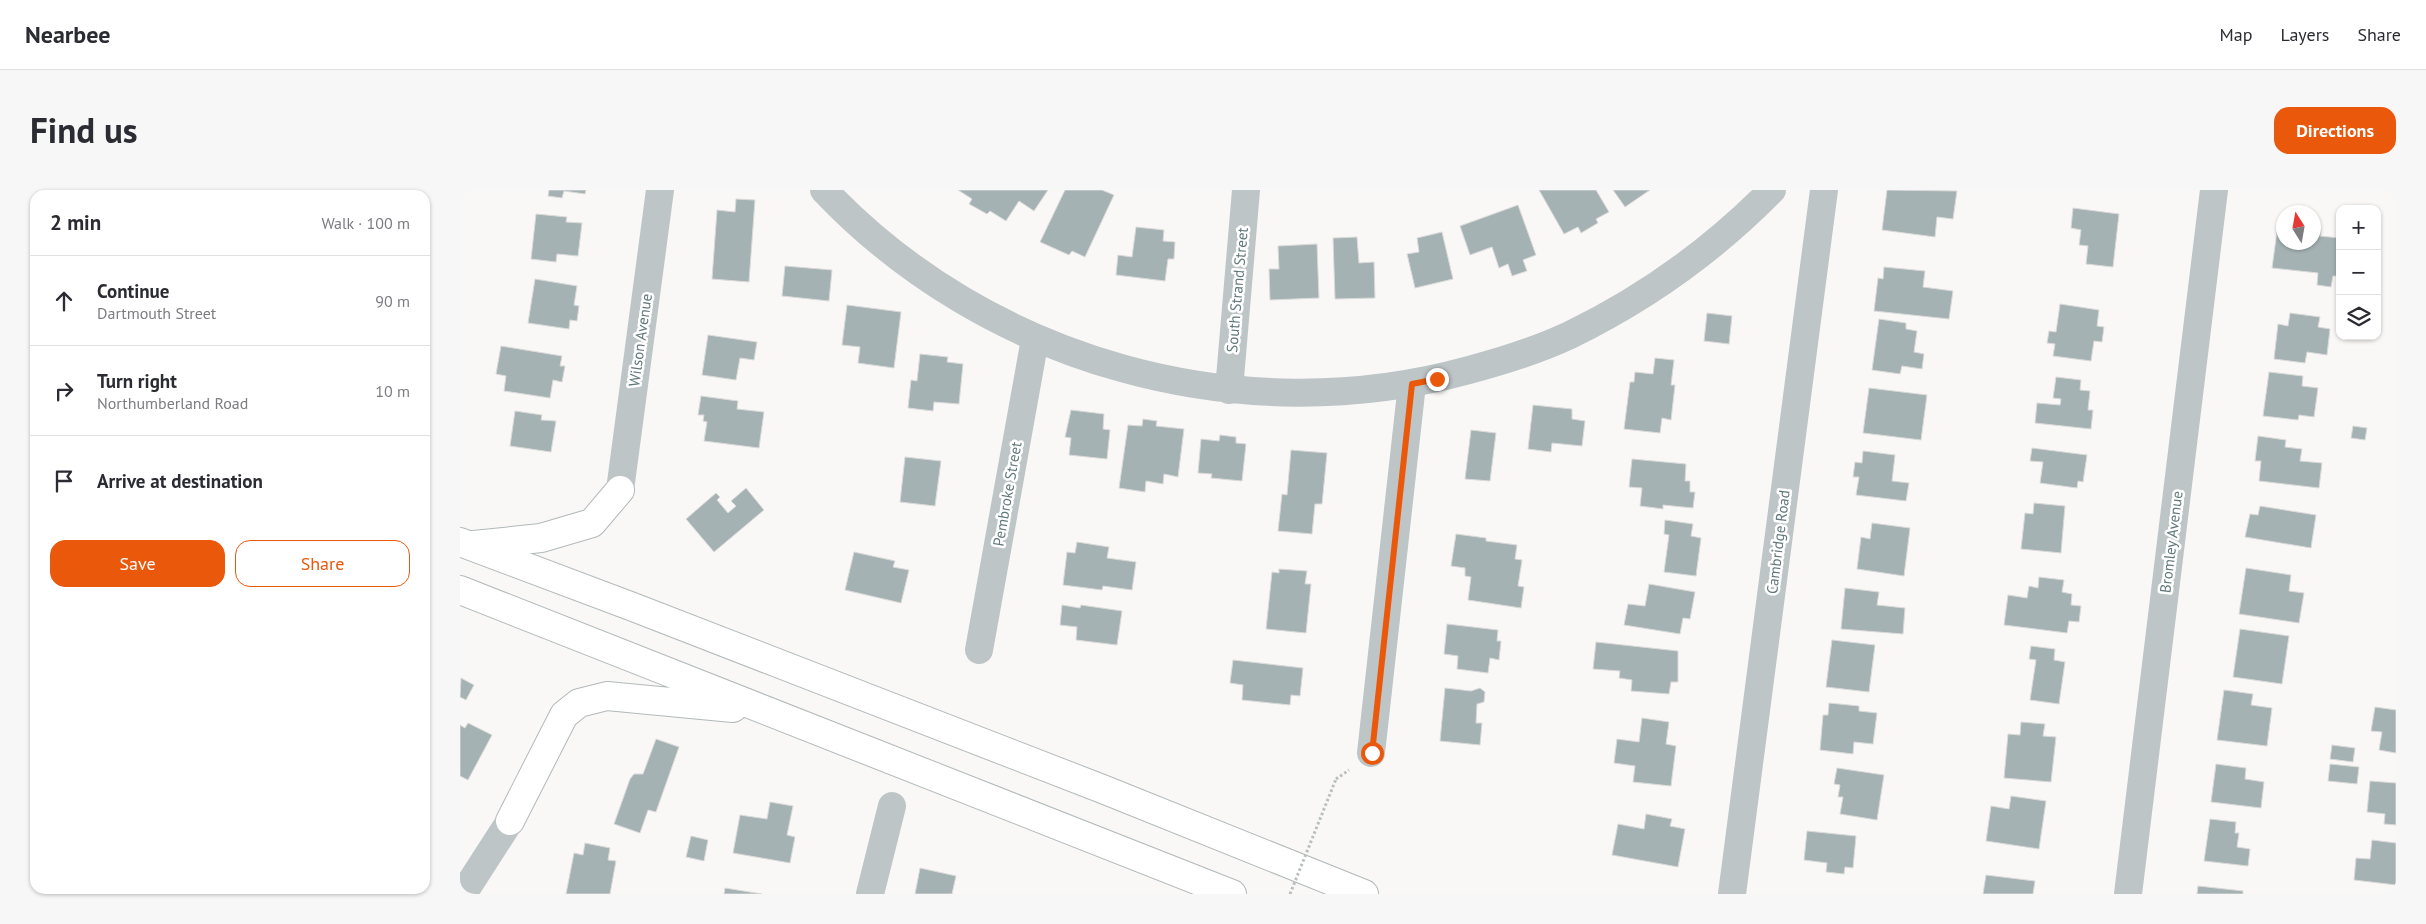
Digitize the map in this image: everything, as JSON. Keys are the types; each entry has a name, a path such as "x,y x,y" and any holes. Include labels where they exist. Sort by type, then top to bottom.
{"highway":[{"path":"463,544 541,538 592,523 620,490"},
{"path":"463,544 633,607 1050,768 1364,894"},
{"path":"460,590 1232,894"},
{"path":"510,821 564,715 579,703 606,696 653,699 771,712"}],"street":[{"name":"Wilson Avenue","path":"620,490 660,190"},
{"path":"824,190 845,212 888,250 934,284 983,313 1035,339 1120,369 1176,382 1229,390 1278,394 1337,392 1412,384 1504,361 1568,336 1628,304 1686,267 1739,223 1772,190"},
{"name":"South Strand Street","path":"1229,390 1246,190"},
{"name":"Cambridge Road","path":"1732,894 1824,190"},
{"name":"Bromley Avenue","path":"2128,894 2214,190"},
{"name":"Pembroke Street","path":"979,650 1035,339"},
{"path":"1372,753 1412,384"},
{"path":"870,894 892,806"},
{"path":"463,894 469,867 510,821"}],"path":[{"path":"1290,894 1336,779"}],"building":[{"path":"549,190 586,190 585,194 564,191 562,198 548,196"},
{"path":"958,190 1048,190 1034,211 1019,201 1006,221 990,211 987,214 969,204 972,199"},
{"path":"1065,190 1102,190 1114,195 1085,257 1072,251 1069,255 1040,242"},
{"path":"1539,190 1596,190 1609,212 1596,219 1598,223 1581,233 1578,227 1564,234"},
{"path":"1613,190 1650,190 1625,207"},
{"path":"1887,190 1957,191 1953,219 1937,217 1935,237 1882,230"},
{"path":"736,199 755,200 749,282 712,279 717,210 735,212"},
{"path":"1518,205 1536,255 1523,260 1527,271 1512,276 1508,264 1499,268 1492,247 1470,255 1460,226"},
{"path":"2073,208 2119,214 2113,267 2086,264 2088,246 2079,245 2081,230 2071,228"},
{"path":"536,214 567,217 566,222 582,223 578,256 557,254 556,262 531,259"},
{"path":"1136,227 1164,230 1163,241 1175,242 1174,259 1168,259 1165,281 1116,275 1118,255 1132,257"},
{"path":"1442,232 1453,279 1415,288 1407,254 1419,252 1417,238"},
{"path":"2321,236 2336,238 2336,276 2333,276 2331,287 2317,285 2318,273 2272,268 2276,239 2276,250 2321,250"},
{"path":"1357,237 1359,263 1374,262 1375,298 1335,299 1333,238"},
{"path":"1317,244 1319,298 1270,300 1269,269 1279,269 1278,246"},
{"path":"785,266 832,270 829,301 782,296"},
{"path":"1884,267 1925,271 1923,287 1953,291 1949,319 1874,311 1878,278 1883,279"},
{"path":"535,279 577,286 574,305 579,306 577,321 570,320 569,329 528,323"},
{"path":"2060,304 2099,310 2097,326 2104,327 2102,342 2094,341 2091,361 2053,356 2055,344 2047,343 2049,331 2056,332"},
{"path":"847,305 901,312 894,368 858,363 860,347 842,345"},
{"path":"1707,313 1732,316 1729,344 1704,341"},
{"path":"2290,313 2320,317 2318,327 2330,329 2327,355 2307,352 2305,363 2274,359 2278,324 2288,326"},
{"path":"1879,319 1906,323 1906,329 1917,331 1914,352 1924,354 1922,369 1902,366 1900,374 1872,370"},
{"path":"708,335 757,342 754,360 740,358 736,380 702,375"},
{"path":"501,346 562,356 560,366 565,366 562,382 553,380 550,398 504,391 506,376 496,374"},
{"path":"920,354 948,357 947,362 963,364 959,404 934,402 933,411 908,408 911,380 917,381"},
{"path":"1655,358 1674,360 1671,385 1675,385 1671,420 1662,418 1660,433 1624,429 1630,382 1634,382 1635,372 1653,374"},
{"path":"2269,372 2303,376 2302,386 2318,388 2314,417 2299,415 2298,420 2263,416"},
{"path":"2056,377 2081,380 2080,390 2090,391 2088,410 2093,410 2091,429 2035,423 2037,403 2060,405 2061,399 2053,398"},
{"path":"1869,388 1927,395 1921,440 1863,433"},
{"path":"701,396 738,401 737,409 764,412 759,448 704,441 707,422 703,421 704,415 698,415"},
{"path":"1533,405 1572,409 1572,419 1585,421 1582,446 1552,443 1551,452 1528,449"},
{"path":"1071,410 1104,414 1103,429 1110,430 1107,459 1069,455 1071,438 1065,437"},
{"path":"515,411 542,415 541,420 556,421 551,452 510,446"},
{"path":"1143,419 1157,421 1156,426 1184,429 1178,477 1164,474 1163,484 1146,481 1145,492 1119,488 1128,425 1142,426"},
{"path":"2353,426 2367,428 2365,440 2351,438"},
{"path":"1471,430 1496,433 1490,481 1465,479"},
{"path":"1220,435 1236,437 1236,443 1246,444 1242,481 1211,478 1212,474 1198,473 1201,439 1219,441"},
{"path":"2258,436 2286,440 2285,447 2302,449 2300,461 2322,463 2319,488 2259,481 2261,461 2255,461"},
{"path":"2032,448 2087,455 2083,482 2078,481 2077,488 2040,483 2043,462 2030,461"},
{"path":"1291,450 1327,453 1322,504 1315,504 1312,534 1278,531 1282,494 1287,495"},
{"path":"1863,451 1895,455 1892,481 1909,483 1906,501 1856,495 1859,477 1853,477 1855,462 1862,463"},
{"path":"905,457 941,461 935,506 900,502"},
{"path":"1632,459 1686,464 1685,481 1690,481 1690,492 1695,492 1693,508 1663,505 1663,509 1640,506 1642,488 1629,487"},
{"path":"746,488 764,510 714,552 686,519 716,493 720,497 717,500 728,513 736,506 731,501"},
{"path":"2034,503 2065,506 2061,553 2021,549 2025,513 2033,514"},
{"path":"2260,506 2316,515 2311,548 2245,537 2250,514 2258,515"},
{"path":"1665,520 1693,524 1691,536 1701,538 1696,576 1664,572 1669,535 1664,534"},
{"path":"1872,523 1910,528 1904,576 1857,569 1861,537 1870,539"},
{"path":"1456,534 1486,538 1486,541 1517,545 1515,559 1522,560 1518,586 1524,587 1521,608 1468,600 1471,577 1465,576 1465,568 1451,566"},
{"path":"1077,542 1109,547 1107,558 1136,562 1132,590 1103,586 1102,590 1063,585 1067,552 1075,553"},
{"path":"854,552 895,561 893,567 909,570 901,603 845,590"},
{"path":"2246,568 2291,575 2289,591 2304,593 2299,623 2239,614"},
{"path":"1279,569 1307,571 1305,584 1311,584 1306,633 1266,629 1272,572 1279,573"},
{"path":"2039,577 2064,580 2062,592 2072,594 2071,605 2081,606 2079,622 2069,621 2067,633 2004,625 2008,595 2027,598 2029,586 2038,588"},
{"path":"1649,584 1695,592 1690,619 1683,618 1680,634 1624,625 1628,604 1645,606"},
{"path":"1845,588 1879,592 1877,605 1905,608 1903,634 1841,629"},
{"path":"1062,605 1080,608 1081,605 1122,611 1117,645 1076,640 1077,627 1060,625"},
{"path":"1447,624 1498,630 1497,641 1501,641 1499,660 1490,658 1488,673 1457,669 1458,656 1444,654"},
{"path":"2240,629 2289,636 2282,684 2233,677"},
{"path":"1832,640 1875,645 1869,692 1826,687"},
{"path":"1596,642 1678,651 1678,682 1671,682 1669,694 1631,691 1632,680 1619,678 1620,671 1593,669"},
{"path":"2031,646 2055,649 2054,660 2065,662 2059,704 2030,700 2036,660 2029,659"},
{"path":"1233,660 1303,668 1300,696 1291,695 1290,705 1242,700 1243,685 1230,683"},
{"path":"461,678 474,685 466,700 460,697"},
{"path":"1445,688 1471,691 1480,688 1485,692 1484,702 1477,704 1476,723 1482,723 1480,745 1440,741"},
{"path":"2224,690 2253,694 2251,705 2272,708 2267,746 2217,740"},
{"path":"1829,703 1859,706 1859,711 1877,713 1873,744 1854,742 1853,754 1820,750 1823,715 1828,715"},
{"path":"2375,707 2396,710 2396,753 2379,750 2382,732 2371,731"},
{"path":"1642,718 1669,722 1666,744 1676,746 1671,786 1633,782 1635,766 1614,763 1617,739 1639,742"},
{"path":"2021,722 2045,724 2043,736 2056,737 2051,782 2004,778 2008,734 2020,735"},
{"path":"468,723 492,735 468,780 460,776 460,725 465,728"},
{"path":"656,739 679,747 656,812 648,810 640,833 614,824 630,779 634,774 643,774"},
{"path":"2332,745 2355,748 2353,762 2330,759"},
{"path":"2216,764 2246,768 2245,779 2264,782 2261,808 2211,802"},
{"path":"2330,764 2359,767 2357,784 2328,781"},
{"path":"1837,768 1884,775 1877,820 1840,814 1843,797 1838,797 1840,785 1834,784"},
{"path":"2370,781 2396,783 2396,825 2384,824 2385,814 2367,812"},
{"path":"2011,796 2046,801 2039,849 1986,841 1991,806 2009,809"},
{"path":"770,802 793,806 787,835 795,837 790,863 733,853 740,815 767,819"},
{"path":"1646,814 1672,819 1670,826 1685,829 1678,867 1612,855 1618,824 1644,829"},
{"path":"2210,819 2236,822 2235,833 2239,833 2237,847 2250,849 2248,866 2204,861"},
{"path":"1807,831 1856,836 1853,868 1845,867 1844,874 1826,872 1827,863 1804,860"},
{"path":"691,836 708,840 704,861 686,857"},
{"path":"2372,840 2396,843 2396,885 2354,880 2356,858 2370,859"},
{"path":"585,843 610,848 608,860 616,861 610,894 566,894 574,853 583,855"},
{"path":"920,868 956,876 952,894 915,894"},
{"path":"1986,875 2035,881 2033,894 1983,894"},
{"path":"2198,886 2243,891 2243,894 2197,894"},
{"path":"725,888 762,894 724,894"}],"route":[{"path":"1372,753 1412,384 1437,379"}]}
